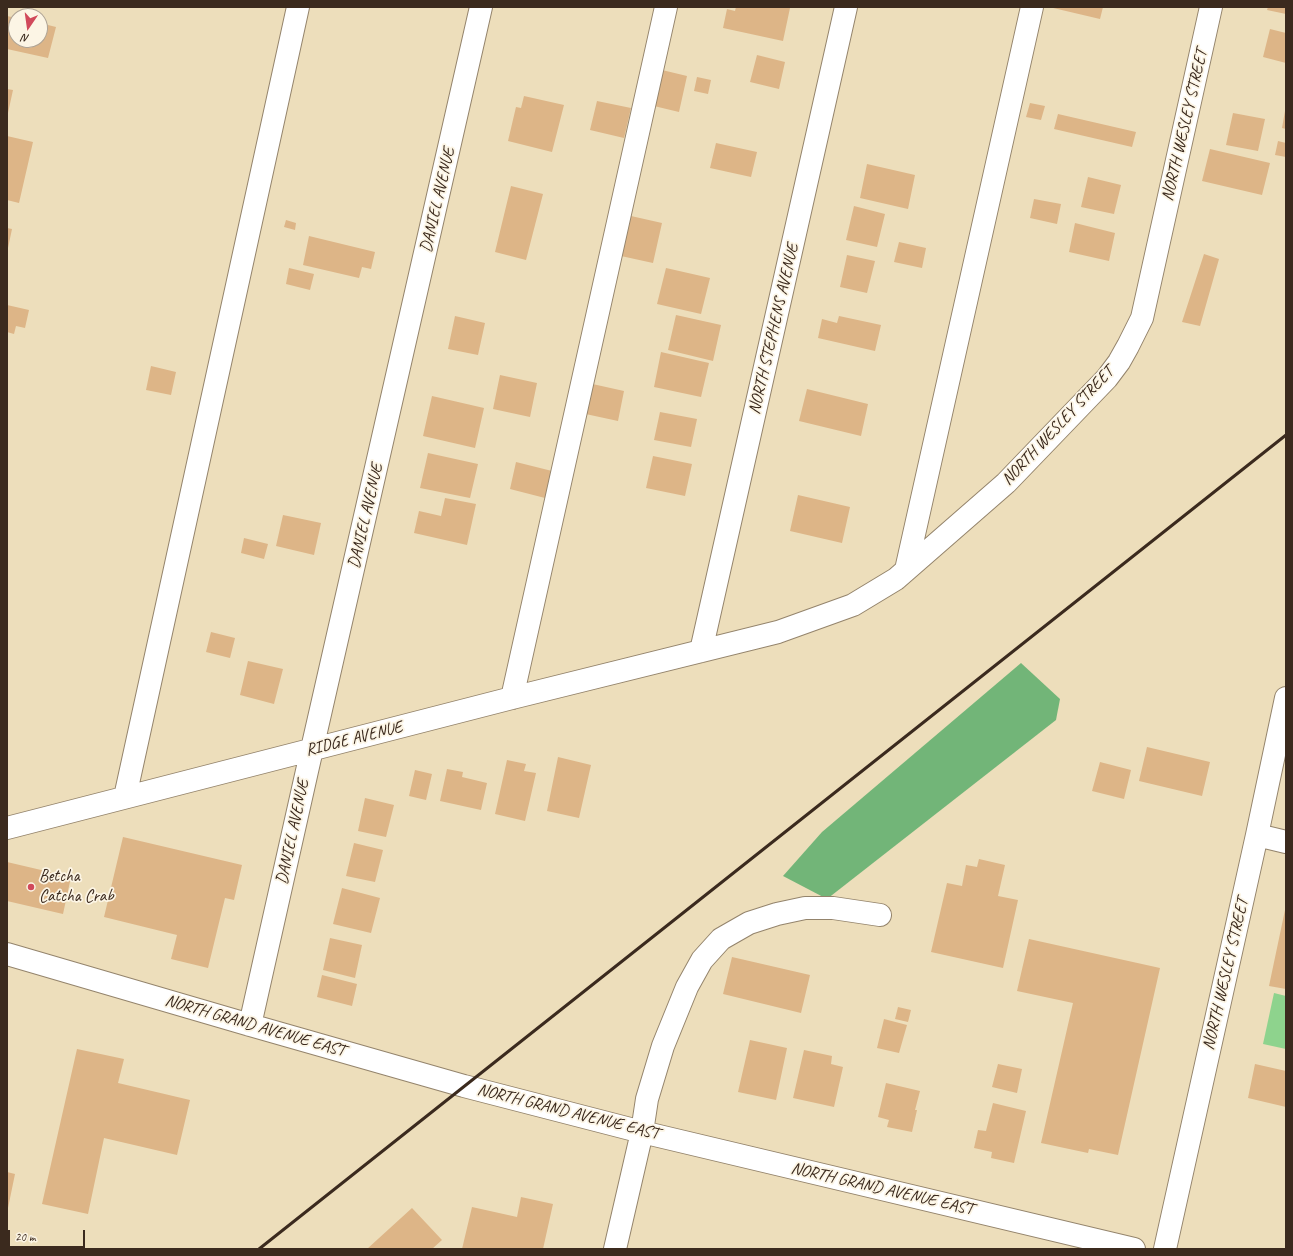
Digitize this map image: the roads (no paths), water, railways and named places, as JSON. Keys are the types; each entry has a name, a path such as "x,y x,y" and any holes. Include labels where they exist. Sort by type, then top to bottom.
{"street":[{"path":"125,797 298,7"},
{"name":"DANIEL AVENUE","path":"250,1025 481,7"},
{"path":"512,698 666,7"},
{"name":"NORTH STEPHENS AVENUE","path":"701,651 846,7"},
{"path":"906,570 1032,7"},
{"name":"NORTH WESLEY STREET","path":"701,651 778,632 854,605 896,579 1006,483 1107,378 1119,362 1142,318 1211,7"},
{"name":"RIDGE AVENUE","path":"7,828 701,651"},
{"name":"NORTH WESLEY STREET","path":"1165,1249 1286,698"},
{"path":"1257,835 1286,842"},
{"path":"615,1249 642,1132 647,1098 663,1046 687,987 702,960 721,939 749,923 777,914 805,908 833,908 880,915"},
{"name":"NORTH GRAND AVENUE EAST","path":"7,954 464,1086 642,1132 1134,1249"}],"railway":[{"path":"259,1249 1286,435"}],"place":[{"name":"Betcha Catcha Crab","path":"31,887"}]}
